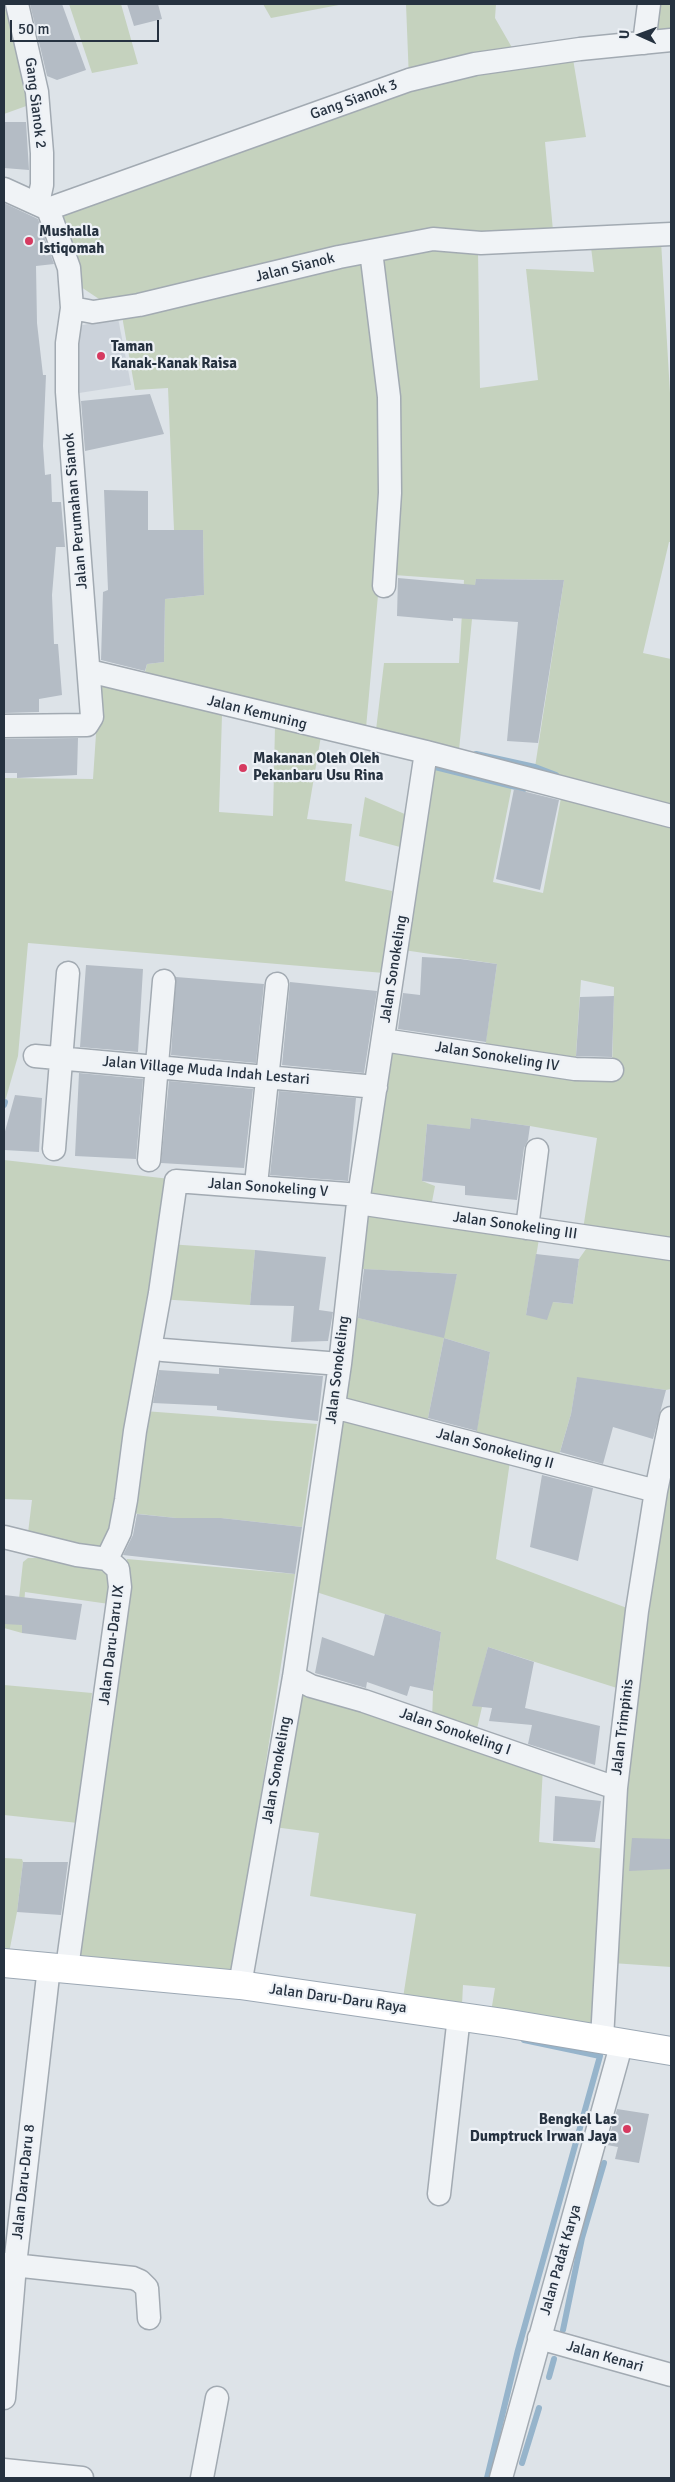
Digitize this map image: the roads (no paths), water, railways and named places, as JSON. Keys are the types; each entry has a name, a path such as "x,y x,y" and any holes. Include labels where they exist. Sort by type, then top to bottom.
{"main road":[{"name":"Jalan Daru-Daru Raya","path":"4,1963 240,1986 459,2016 671,2051"}],"street":[{"name":"Gang Sianok 2","path":"17,4 37,92 42,153 43,206"},
{"path":"644,43 649,4"},
{"name":"Gang Sianok 3","path":"43,206 409,80 475,64 671,40"},
{"path":"4,189 43,206 69,268 72,308"},
{"name":"Jalan Sianok","path":"72,308 93,312 139,305 371,251 432,239 481,243 671,234"},
{"path":"371,251 389,398 390,494 384,586"},
{"name":"Jalan Perumahan Sianok","path":"4,726 87,725 90,722 89,671 67,392 67,343 72,308"},
{"name":"Jalan Kemuning","path":"89,671 426,752 671,816"},
{"name":"Jalan Sonokeling","path":"240,1986 294,1677 340,1364 359,1199 426,752"},
{"path":"54,1149 68,973"},
{"path":"149,1160 164,982"},
{"path":"257,1175 276,984"},
{"name":"Jalan Sonokeling IV","path":"383,1040 575,1069 612,1070"},
{"name":"Jalan Village Muda Indah Lestari","path":"35,1056 376,1087"},
{"path":"527,1228 537,1150"},
{"name":"Jalan Sonokeling V","path":"107,1559 120,1532 126,1500 176,1182 359,1199"},
{"name":"Jalan Sonokeling III","path":"359,1199 527,1228 671,1249"},
{"path":"163,1350 340,1364"},
{"name":"Jalan Sonokeling II","path":"334,1407 656,1491"},
{"name":"Jalan Trimpinis","path":"612,2040 616,1788 637,1611 656,1491 667,1463 671,1418"},
{"path":"4,1537 78,1555 107,1559"},
{"name":"Jalan Daru-Daru IX","path":"58,1968 120,1587 118,1569 107,1559"},
{"name":"Jalan Sonokeling I","path":"294,1677 311,1686 364,1701 616,1788"},
{"name":"Jalan Daru-Daru 8","path":"4,2398 9,2265 58,1968"},
{"path":"439,2194 459,2016"},
{"name":"Jalan Padat Karya","path":"505,2477 612,2040"},
{"path":"9,2265 133,2278 145,2285 148,2294 149,2318"},
{"name":"Jalan Kenari","path":"539,2338 671,2375"},
{"path":"202,2478 217,2398"},
{"path":"4,2470 82,2478"}],"waterway":[{"path":"476,754 535,767 556,775"},
{"path":"435,767 524,789"},
{"path":"487,2478 518,2350 600,2056 524,2040"},
{"path":"563,2330 582,2238 604,2163"},
{"path":"549,2377 554,2359"},
{"path":"522,2463 539,2408"}],"place":[{"name":"Mushalla Istiqomah","path":"29,241"},
{"name":"Taman Kanak-Kanak Raisa","path":"101,356"},
{"name":"Makanan Oleh Oleh Pekanbaru Usu Rina","path":"243,768"},
{"name":"Bengkel Las Dumptruck Irwan Jaya","path":"627,2129"}]}
